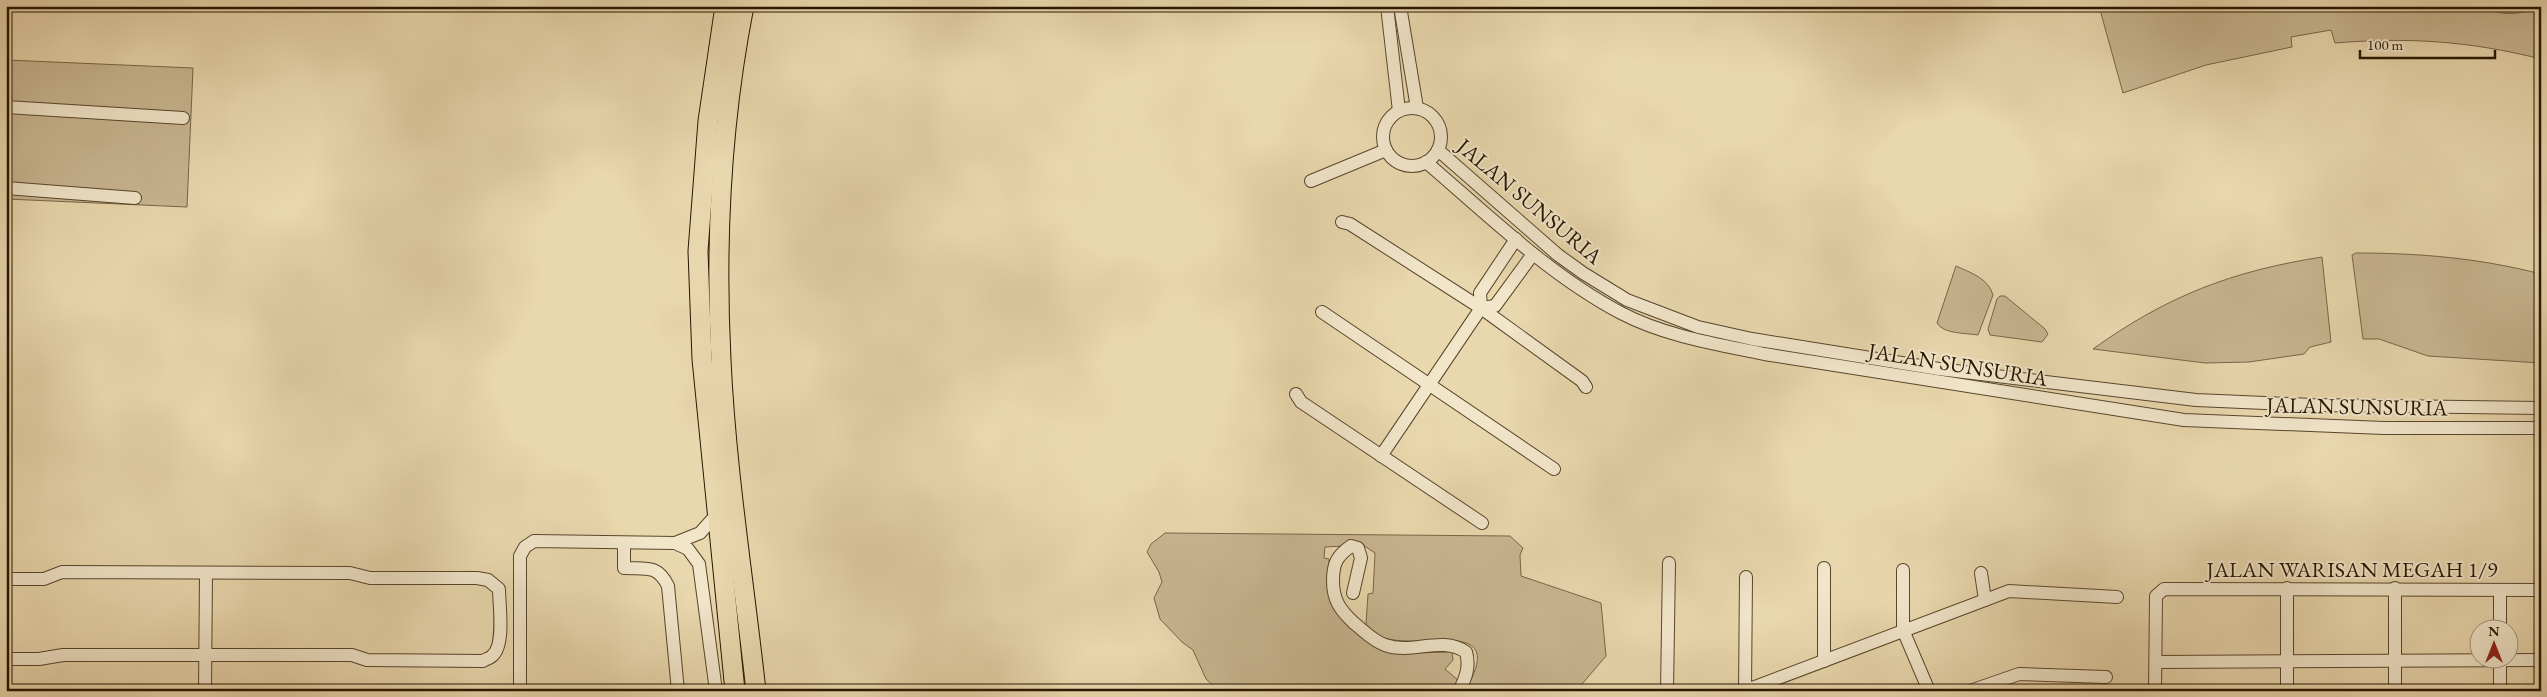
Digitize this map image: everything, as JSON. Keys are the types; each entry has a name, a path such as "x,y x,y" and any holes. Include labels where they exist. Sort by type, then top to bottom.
{"highway":[{"path":"725,6 708,121 698,251 702,358 733,685"},
{"path":"744,6 725,125 720,192 719,296 721,361 727,440 756,689"}],"street":[{"path":"1387,6 1399,111"},
{"path":"1400,6 1417,108"},
{"path":"6,107 182,118"},
{"path":"1417,108 1426,111 1438,124 1440,141 1438,150 1426,162 1417,165 1399,163 1386,150 1383,142 1386,123 1399,111 1417,108"},
{"path":"1311,181 1386,150"},
{"name":"JALAN SUNSURIA","path":"1438,150 1582,274 1627,300 1652,311 1707,329 1752,339 1939,369 2196,400 2319,406 2541,408"},
{"name":"JALAN SUNSURIA","path":"1426,162 1533,254 1622,313 1667,331 1764,354 2184,420 2384,428 2541,428"},
{"path":"6,188 135,198"},
{"path":"1342,222 1350,224 1480,308 1582,381 1586,387"},
{"path":"1381,456 1480,308 1480,293 1516,240"},
{"path":"1480,308 1495,306 1533,254"},
{"path":"1322,312 1554,469"},
{"path":"1296,394 1301,402 1482,523"},
{"path":"520,691 520,556 524,547 534,542 675,543 700,533 718,513"},
{"path":"624,543 624,568 659,571 668,586 678,691"},
{"path":"675,543 688,550 699,564 716,691"},
{"path":"1353,594 1361,558 1358,548 1351,546 1340,554 1334,564 1335,601 1342,612 1375,641 1386,646 1409,648 1444,643 1456,645 1466,652 1469,662 1465,680 1459,691"},
{"path":"1667,691 1669,563"},
{"path":"1824,568 1824,661"},
{"path":"1903,570 1903,630 1929,691"},
{"path":"6,579 44,579 62,572 350,573 370,578 488,580 499,589 500,642 493,656 483,661 367,660 352,655 205,654 62,654 39,659 6,659"},
{"path":"205,691 206,573"},
{"path":"1981,573 1985,600"},
{"path":"1746,577 1745,691 2009,591 2116,597"},
{"name":"JALAN WARISAN MEGAH 1/9","path":"2156,662 2156,596 2164,588 2541,590"},
{"path":"2287,588 2287,691"},
{"path":"2395,588 2395,691"},
{"path":"2500,590 2500,620"},
{"path":"2155,691 2156,662 2470,660"},
{"path":"2520,660 2541,660"},
{"path":"2500,670 2500,691"},
{"path":"1970,691 2019,674 2106,677"}],"shaded area":[{"path":"2099,6 2541,6 2541,59 2489,48 2439,42 2388,40 2335,43 2331,30 2291,37 2292,47 2206,65 2123,93"},
{"path":"2477,6 2541,6 2541,8 2524,12 2501,13"},
{"path":"6,60 193,68 187,207 6,199"},
{"path":"2356,253 2403,254 2472,260 2541,274 2541,363 2428,356 2379,339 2363,339 2352,255"},
{"path":"2322,257 2331,342 2310,347 2304,354 2249,362 2205,363 2093,349 2147,314 2202,288 2259,270"},
{"path":"1956,266 1983,280 1991,289 1993,295 1978,335 1949,331 1940,327 1937,323"},
{"path":"2000,296 2005,296 2045,329 2048,334 2042,342 1990,335 1988,329 1997,299"},
{"path":"1165,533 1510,536 1523,548 1520,555 1521,576 1601,603 1606,656 1576,691 1465,691 1477,664 1475,649 1462,642 1397,640 1378,636 1366,624 1368,594 1373,593 1375,553 1363,545 1325,547 1324,558 1329,559 1329,588 1359,632 1412,653 1452,652 1453,660 1445,669 1458,680 1452,691 1219,691 1206,679 1193,650 1182,642 1160,619 1154,598 1162,582 1159,572 1147,552 1151,544"}]}
